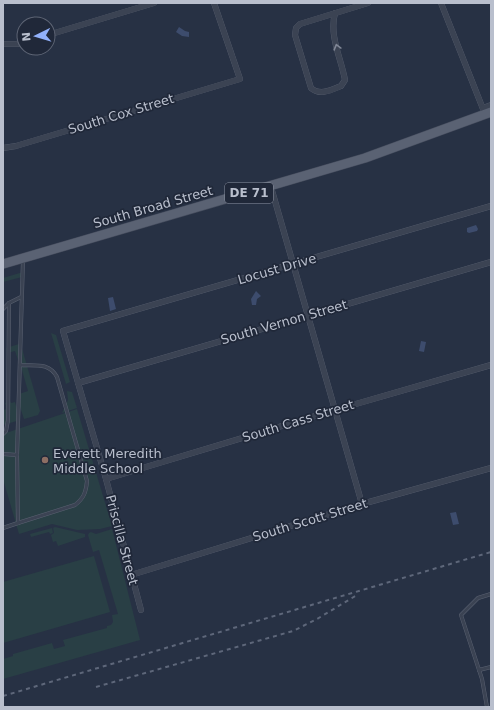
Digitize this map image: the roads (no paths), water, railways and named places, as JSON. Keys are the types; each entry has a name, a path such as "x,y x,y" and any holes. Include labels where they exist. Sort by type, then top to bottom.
{"main road":[{"name":"South Broad Street","path":"3,264 271,187 365,158 488,111"}],"street":[{"path":"56,33 154,3"},
{"name":"South Cox Street","path":"3,148 16,146 240,79 214,3"},
{"path":"335,13 333,20 333,32 345,80 341,86 315,92 311,88 295,35 296,28 300,24 335,13 368,3"},
{"path":"441,3 488,111"},
{"path":"3,44 16,44"},
{"path":"271,187 362,504"},
{"name":"Locust Drive","path":"63,331 491,206"},
{"name":"South Vernon Street","path":"78,383 491,262"},
{"name":"Priscilla Street","path":"63,331 106,479 141,610"},
{"name":"South Cass Street","path":"106,479 491,365"},
{"name":"South Scott Street","path":"131,575 362,504 491,468"}],"lane":[{"path":"18,523 17,455 23,258"},
{"path":"3,308 21,297"},
{"path":"3,434 6,431 8,420 9,303"},
{"path":"3,528 75,505 82,499 86,491 87,481 57,377 53,370 48,366 20,365"},
{"path":"3,454 17,455"},
{"path":"487,707 479,670 461,615 478,598 491,594"},
{"path":"479,670 491,667"}],"water":[{"path":"179,27 189,32 189,37 182,36 176,32"},
{"path":"476,225 478,229 477,231 467,232 467,228"},
{"path":"256,291 261,296 257,299 256,305 252,305 251,299"},
{"path":"113,297 116,309 110,311 108,298"},
{"path":"421,341 426,342 424,352 419,351"},
{"path":"456,512 459,524 453,525 450,513"}],"railway":[{"path":"3,696 491,552"},
{"path":"96,687 293,631 317,619 357,595"}],"place":[{"name":"Everett Meredith Middle School","path":"45,460"}]}
